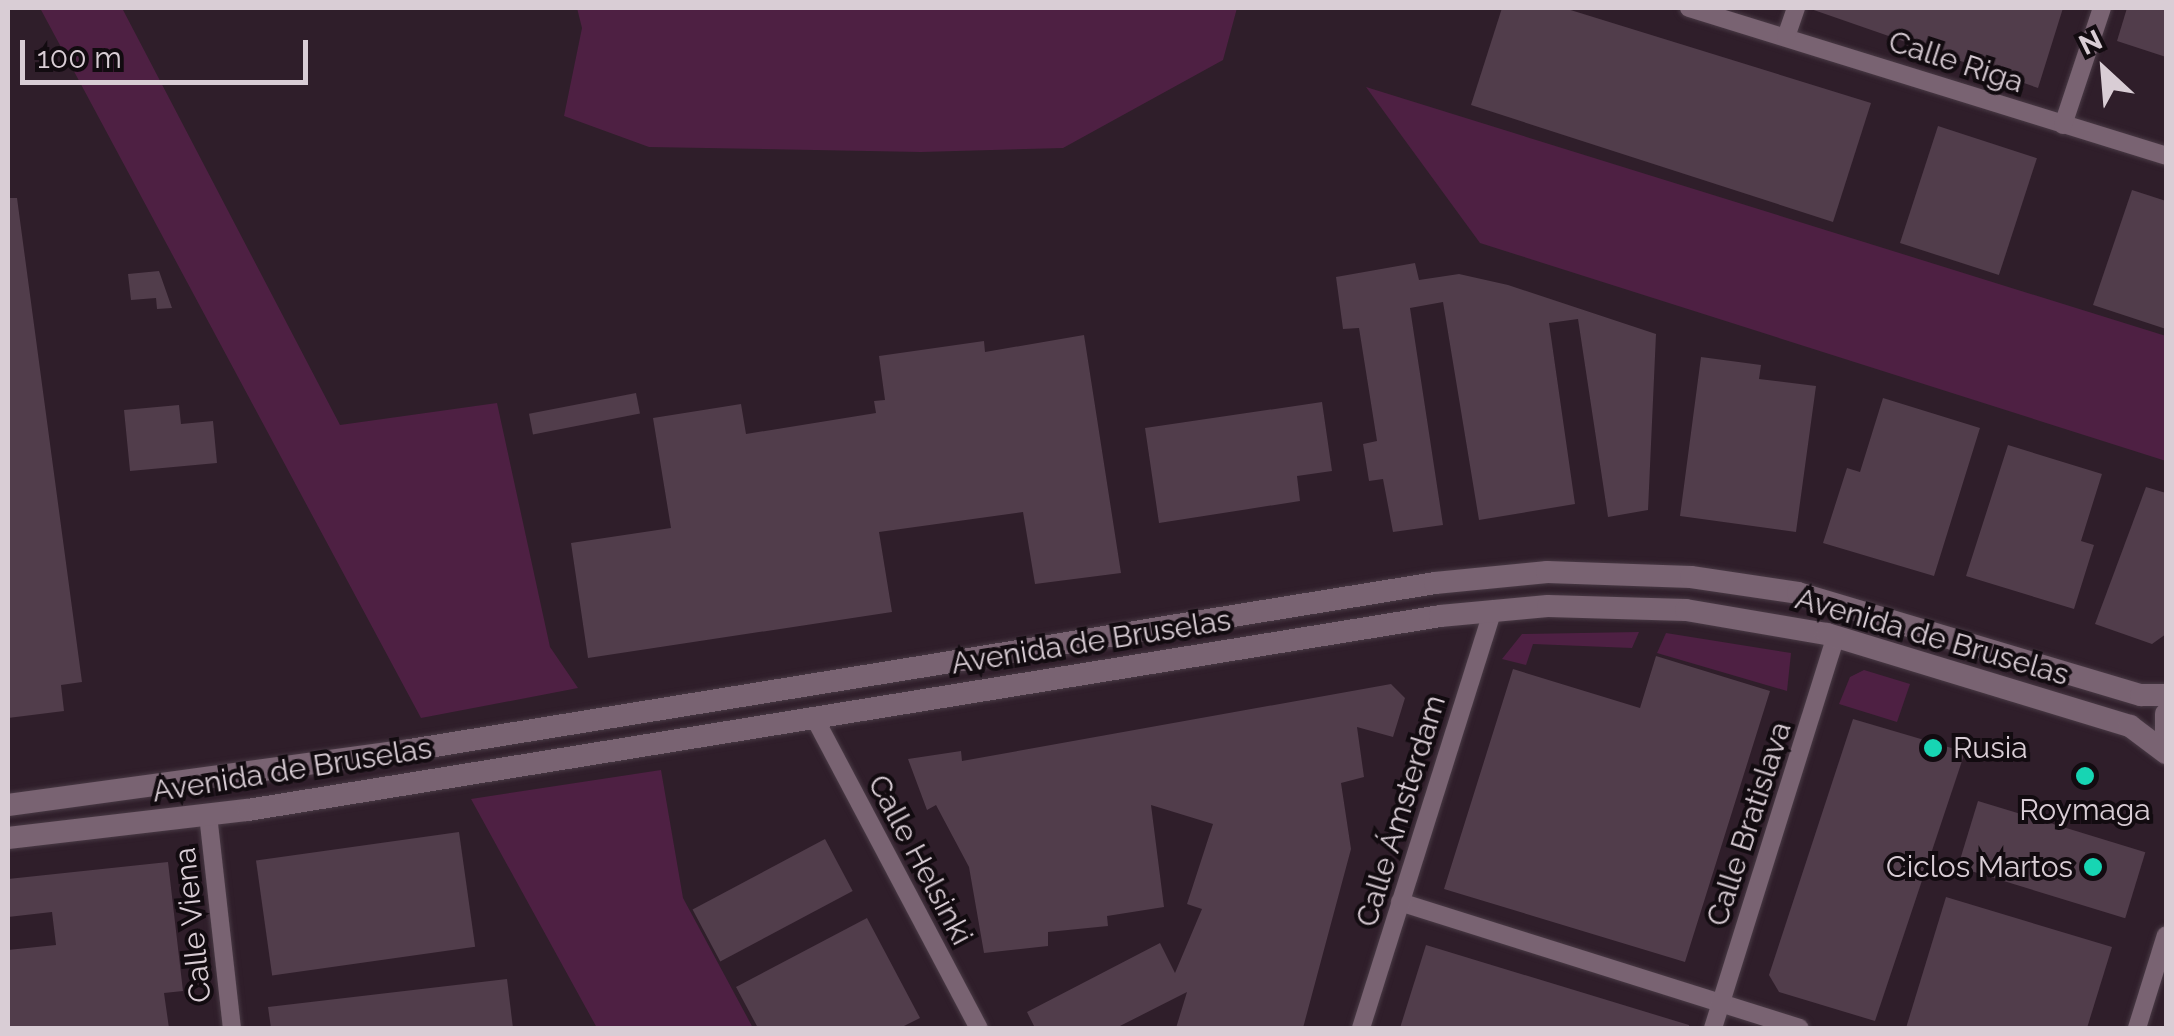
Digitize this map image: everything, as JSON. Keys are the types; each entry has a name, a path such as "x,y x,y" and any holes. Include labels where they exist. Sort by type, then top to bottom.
{"main road":[{"name":"Avenida de Bruselas","path":"8,805 410,750 1492,576 1691,577 1845,603 2140,695 2166,695"},
{"path":"1492,576 1492,609"},
{"path":"1836,636 1845,603"},
{"name":"Avenida de Bruselas","path":"8,838 208,815 1492,609 1652,608 1836,636 2130,726 2166,752"},
{"path":"808,686 814,717"},
{"path":"2166,714 2166,752"},
{"path":"410,750 418,780"},
{"path":"204,781 208,815"}],"street":[{"name":"Calle Riga","path":"1690,8 2166,156"},
{"path":"1786,37 1796,8"},
{"path":"2064,124 2102,8"},
{"name":"Calle Ámsterdam","path":"1361,1028 1492,609"},
{"name":"Calle Bratislava","path":"1713,1028 1836,636"},
{"name":"Calle Helsinki","path":"814,717 979,1028"},
{"name":"Calle Viena","path":"208,815 232,1028"},
{"path":"1400,902 1800,1028"},
{"path":"2138,1028 2166,935"}],"shaded area":[{"path":"40,8 122,8 340,425 497,403 550,647 578,688 421,718"},
{"path":"577,8 1237,8 1223,60 1063,148 921,152 649,147 564,116 582,28"},
{"path":"1366,87 2166,336 2166,461 1480,243"},
{"path":"1639,632 1632,648 1533,644 1526,665 1502,659 1522,634"},
{"path":"1666,633 1791,653 1787,691 1657,653"},
{"path":"1864,670 1910,684 1897,722 1839,704 1850,677"},
{"path":"661,770 683,898 753,1028 597,1028 471,799"}],"building":[{"path":"1502,8 1564,8 1871,103 1833,222 1471,105"},
{"path":"1808,8 2063,8 2038,88"},
{"path":"2127,8 2166,8 2166,57 2117,41"},
{"path":"1938,126 2037,158 1999,275 1900,243"},
{"path":"2132,190 2166,201 2166,329 2093,305"},
{"path":"8,198 17,198 82,682 61,685 64,711 8,718"},
{"path":"1415,263 1419,280 1459,274 1508,285 1656,334 1648,510 1608,517 1578,319 1549,323 1575,504 1479,520 1443,302 1410,308 1443,525 1393,532 1383,479 1369,481 1363,444 1377,441 1359,328 1343,329 1336,277"},
{"path":"159,271 172,308 157,309 156,298 131,300 128,274"},
{"path":"1084,335 1121,573 1035,584 1023,512 879,532 892,612 588,658 571,543 671,528 653,418 741,404 746,434 876,413 874,401 885,400 879,356 984,341 985,352"},
{"path":"1701,357 1761,365 1759,379 1816,386 1796,532 1680,516"},
{"path":"636,393 640,414 533,434 529,414"},
{"path":"1883,398 1980,428 1934,576 1823,543 1847,468 1860,472"},
{"path":"1322,402 1332,471 1297,476 1300,501 1159,523 1145,428"},
{"path":"179,405 181,424 213,421 217,463 130,471 124,410"},
{"path":"2008,445 2102,474 2081,541 2094,545 2074,609 1966,576"},
{"path":"2146,487 2166,493 2166,634 2152,644 2095,624"},
{"path":"1656,656 1770,691 1685,962 1444,889 1513,669 1640,708"},
{"path":"1391,684 1405,698 1393,737 1357,727 1364,777 1341,783 1351,849 1303,1028 1176,1028 1187,992 1116,1028 1035,1028 1027,1012 1160,943 1175,973 1202,909 1187,904 1213,824 1151,805 1164,907 1107,916 1108,926 1048,932 1048,946 984,953 969,867 936,805 927,810 908,759 961,751 962,761"},
{"path":"1853,719 1965,752 1875,1021 1779,992 1769,975"},
{"path":"1978,801 2145,852 2125,918 1958,867"},
{"path":"459,832 475,947 272,975 256,861"},
{"path":"825,839 853,891 720,962 693,909"},
{"path":"168,862 183,991 164,993 169,1028 8,1028 8,950 56,945 52,912 8,917 8,879"},
{"path":"1946,897 2112,947 2087,1028 1906,1028"},
{"path":"867,918 920,1018 900,1028 758,1028 736,987"},
{"path":"1426,945 1689,1025 1689,1028 1400,1028"},
{"path":"507,979 513,1028 271,1028 268,1007"}],"place":[{"name":"Rusia","path":"1933,748"},
{"name":"Roymaga","path":"2085,776"},
{"name":"Ciclos Martos","path":"2093,867"}]}
